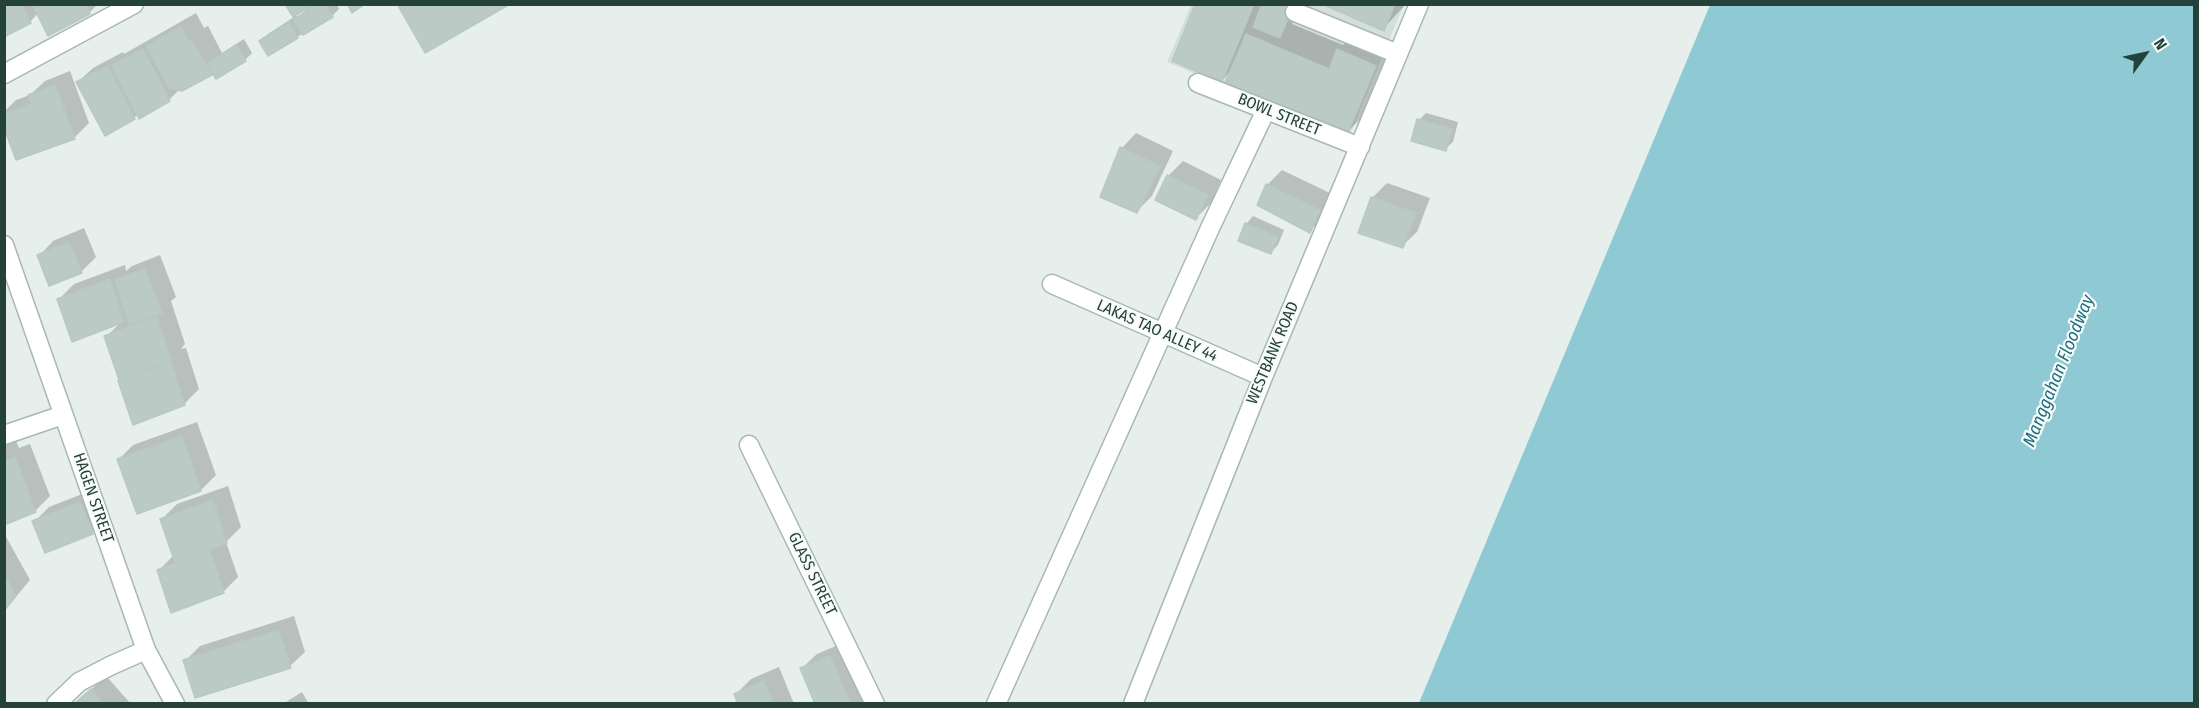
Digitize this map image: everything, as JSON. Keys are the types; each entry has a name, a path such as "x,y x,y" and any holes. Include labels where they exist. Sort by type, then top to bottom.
{"street":[{"path":"4,74 134,4"},
{"name":"WESTBANK ROAD","path":"1133,704 1263,377 1419,4"},
{"path":"1295,12 1398,54"},
{"name":"BOWL STREET","path":"1198,83 1360,147"},
{"path":"996,704 1211,226 1266,110"},
{"name":"HAGEN STREET","path":"4,245 146,650 175,704"},
{"name":"LAKAS TAO ALLEY 44","path":"1052,284 1263,377"},
{"path":"4,435 63,415"},
{"name":"GLASS STREET","path":"749,445 875,704"},
{"path":"56,704 79,682 146,650"}],"shaded area":[{"path":"1191,5 1404,5 1348,139 1167,62"}],"water":[{"name":"Manggahan Floodway","path":"1710,5 2194,5 2194,703 1419,703"}],"building":[{"path":"4,4 21,4 31,23 4,37"},
{"path":"32,4 85,4 90,14 48,36"},
{"path":"285,4 314,4 293,17"},
{"path":"318,4 325,4 333,17 303,35 293,20"},
{"path":"347,4 365,4 352,13"},
{"path":"397,4 510,4 425,53"},
{"path":"1195,4 1254,4 1222,82 1172,61"},
{"path":"1262,4 1294,4 1280,38 1253,27"},
{"path":"1322,4 1395,4 1384,31"},
{"path":"289,22 298,38 268,56 259,41"},
{"path":"181,27 189,42 192,40 212,75 182,91 169,88 146,46"},
{"path":"1246,34 1329,69 1337,49 1376,66 1347,135 1225,83"},
{"path":"236,45 246,61 216,79 207,64"},
{"path":"143,49 170,101 139,119 111,65"},
{"path":"108,66 135,119 105,136 76,82"},
{"path":"55,85 75,139 16,160 4,128 4,113 31,104 28,95"},
{"path":"1417,119 1452,129 1446,151 1411,141"},
{"path":"1120,147 1160,166 1137,213 1100,197"},
{"path":"1167,175 1208,195 1196,220 1155,200"},
{"path":"1266,184 1320,210 1310,233 1257,205"},
{"path":"1371,197 1416,213 1403,248 1358,233"},
{"path":"1245,223 1278,237 1271,254 1238,241"},
{"path":"69,242 82,273 49,286 37,255"},
{"path":"145,269 162,313 129,325 115,280"},
{"path":"110,279 124,322 72,342 57,299"},
{"path":"157,317 171,360 119,380 104,336"},
{"path":"171,362 185,405 133,425 118,381"},
{"path":"182,436 201,491 137,514 117,459"},
{"path":"15,457 36,512 4,525 4,462"},
{"path":"213,500 227,543 175,563 160,519"},
{"path":"80,502 93,534 45,553 32,521"},
{"path":"210,550 224,593 171,613 157,570"},
{"path":"4,574 16,596 4,611"},
{"path":"279,630 291,668 195,698 183,660"},
{"path":"830,656 851,704 815,704 800,668"},
{"path":"764,681 774,704 738,704 734,694"},
{"path":"91,689 103,704 74,704"}]}
